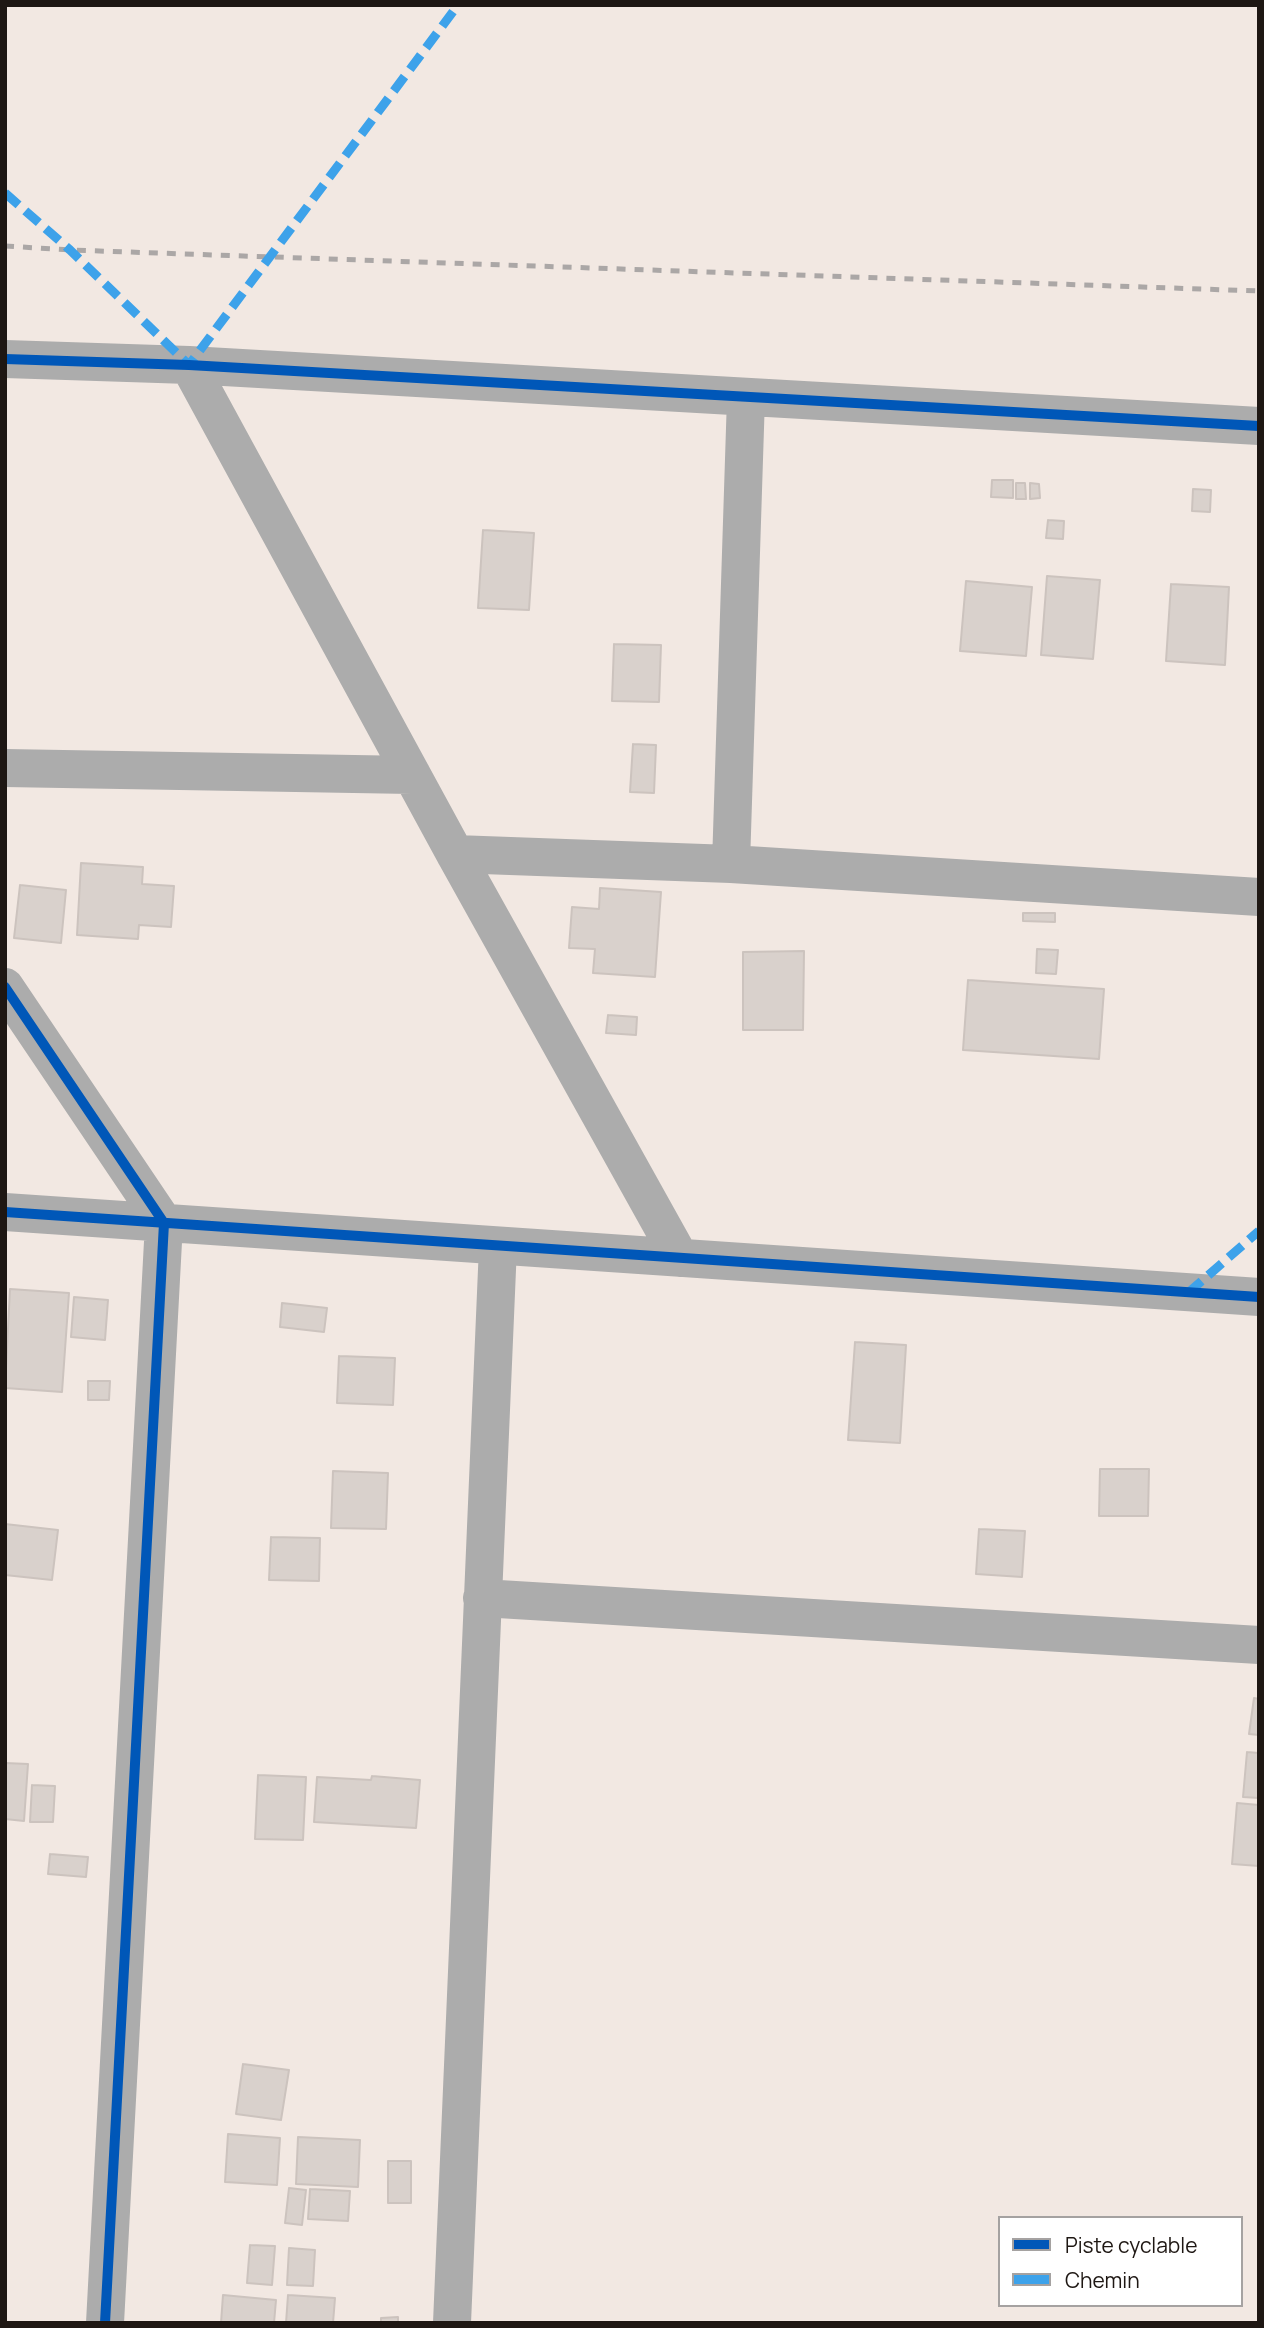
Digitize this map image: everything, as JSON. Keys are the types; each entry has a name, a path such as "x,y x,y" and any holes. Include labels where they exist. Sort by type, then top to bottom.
{"street":[{"path":"5,359 189,365 1259,426"},
{"path":"189,365 455,854 680,1258"},
{"path":"731,864 746,397"},
{"path":"5,768 412,775"},
{"path":"455,854 731,864 1259,897"},
{"path":"5,987 164,1223 105,2323"},
{"path":"5,1212 1259,1297"},
{"path":"452,2323 498,1245"},
{"path":"482,1598 1259,1644"}],"building":[{"path":"992,480 1013,480 1013,498 991,497"},
{"path":"1016,483 1025,483 1026,499 1016,499"},
{"path":"1030,483 1039,484 1040,498 1030,499"},
{"path":"1193,489 1211,490 1210,512 1192,511"},
{"path":"1048,520 1064,521 1063,539 1046,538"},
{"path":"483,530 534,533 529,610 478,608"},
{"path":"1047,576 1100,580 1093,659 1041,655"},
{"path":"966,581 1032,587 1026,656 960,651"},
{"path":"1171,584 1229,587 1225,665 1166,661"},
{"path":"614,644 661,645 659,702 612,701"},
{"path":"633,744 656,745 654,793 630,792"},
{"path":"81,863 143,867 142,884 174,886 171,927 139,925 138,939 77,935"},
{"path":"20,885 66,890 61,943 14,938"},
{"path":"600,888 661,892 655,977 593,973 595,949 569,948 572,907 599,909"},
{"path":"1023,913 1055,913 1055,922 1023,921"},
{"path":"1037,949 1058,950 1056,974 1036,973"},
{"path":"804,951 803,1030 743,1030 743,952"},
{"path":"968,980 1104,989 1099,1059 963,1050"},
{"path":"608,1015 637,1017 636,1035 606,1033"},
{"path":"10,1289 69,1293 62,1392 5,1388"},
{"path":"74,1297 108,1300 105,1340 71,1337"},
{"path":"282,1303 327,1308 324,1332 280,1327"},
{"path":"855,1342 906,1345 900,1443 848,1440"},
{"path":"339,1356 395,1358 393,1405 337,1403"},
{"path":"88,1381 110,1381 109,1400 88,1400"},
{"path":"1100,1469 1149,1469 1148,1516 1099,1516"},
{"path":"333,1471 388,1473 386,1529 331,1528"},
{"path":"5,1524 58,1530 52,1580 5,1575"},
{"path":"979,1529 1025,1531 1022,1577 976,1574"},
{"path":"271,1537 320,1538 319,1581 269,1580"},
{"path":"1254,1698 1259,1699 1259,1735 1249,1734"},
{"path":"1247,1752 1259,1753 1259,1798 1243,1797"},
{"path":"5,1763 28,1764 24,1821 5,1819"},
{"path":"258,1775 306,1777 303,1840 255,1839"},
{"path":"372,1776 420,1780 416,1828 314,1822 317,1777 371,1780"},
{"path":"32,1785 55,1786 53,1822 30,1822"},
{"path":"1237,1803 1259,1805 1259,1866 1232,1864"},
{"path":"50,1854 88,1857 86,1877 48,1874"},
{"path":"243,2064 289,2070 281,2120 236,2114"},
{"path":"228,2134 280,2138 277,2185 225,2182"},
{"path":"298,2137 360,2140 358,2187 296,2184"},
{"path":"388,2161 411,2161 411,2203 388,2203"},
{"path":"289,2188 306,2190 302,2225 285,2223"},
{"path":"310,2189 350,2191 348,2221 308,2219"},
{"path":"250,2245 275,2246 272,2285 247,2283"},
{"path":"289,2248 315,2250 313,2286 287,2285"},
{"path":"223,2295 276,2300 274,2323 221,2323"},
{"path":"288,2295 335,2298 333,2323 286,2323"},
{"path":"398,2317 398,2323 381,2323 381,2318"}],"railway":[{"path":"5,246 1259,291"}],"marked path":[{"path":"5,193 70,250 189,365 458,5"},
{"path":"1188,1293 1259,1231"}],"cycle path":[{"path":"5,359 189,365 1259,426"},
{"path":"5,987 164,1223 105,2323"},
{"path":"5,1212 1259,1297"}]}
